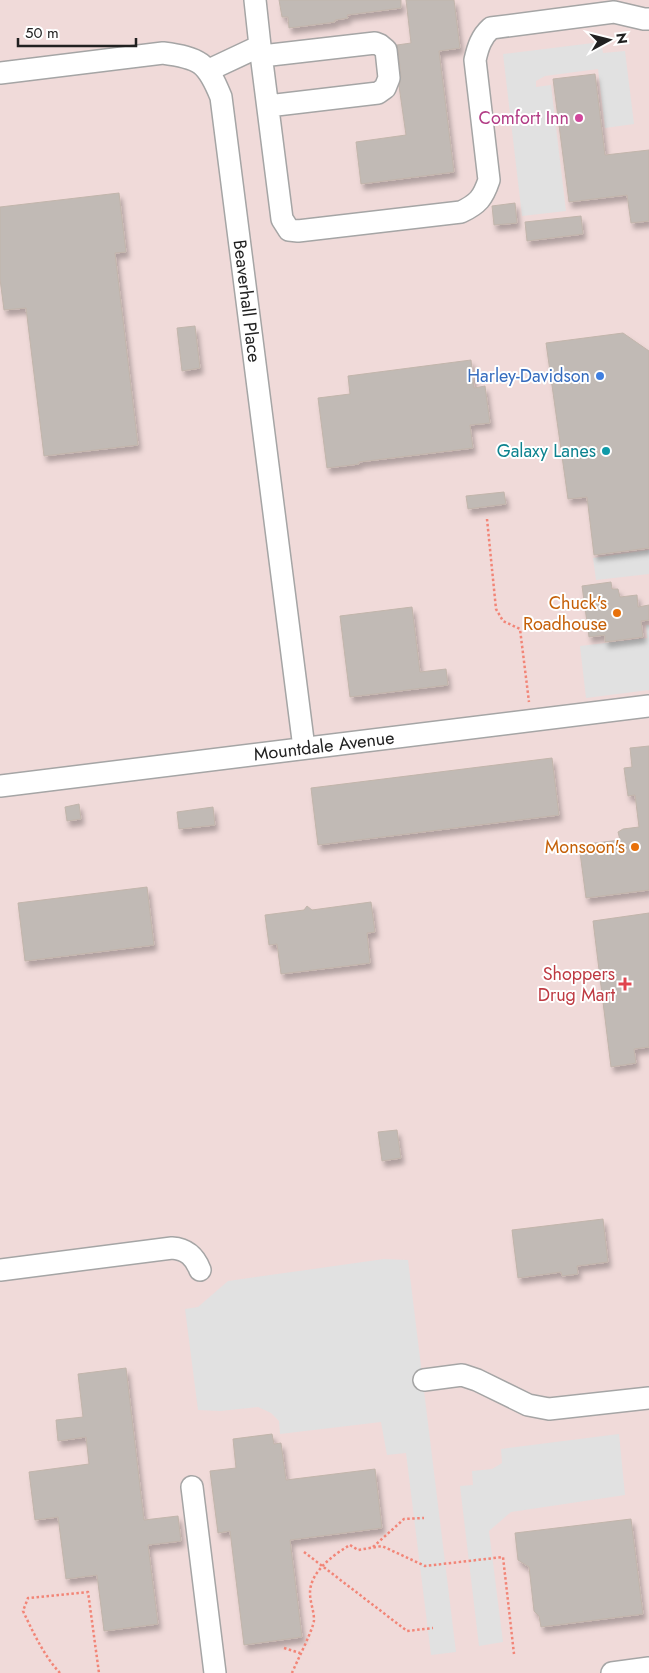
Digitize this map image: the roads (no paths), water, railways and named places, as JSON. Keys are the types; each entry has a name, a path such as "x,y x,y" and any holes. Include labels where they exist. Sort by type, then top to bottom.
{"street":[{"path":"255,0 282,219 289,230 298,231 461,212 474,206 484,194 489,180 475,60 483,35 491,28 614,12 649,19"},
{"path":"648,0 649,12"},
{"path":"0,73 163,52 185,56 199,62 209,70 261,51 375,43 386,50 389,78 386,88 378,93 268,106"},
{"name":"Beaverhall Place","path":"209,70 221,97 304,748"},
{"name":"Mountdale Avenue","path":"0,786 649,706"},
{"path":"0,1270 172,1248 182,1249 190,1254 197,1262 200,1270"},
{"path":"424,1380 462,1375 477,1380 528,1405 549,1409 649,1398"},
{"path":"192,1487 216,1673"},
{"path":"612,1673 649,1668"}],"place":[{"name":"Comfort Inn","path":"579,118"},
{"name":"Harley-Davidson","path":"600,376"},
{"name":"Galaxy Lanes","path":"606,451"},
{"name":"Chuck's Roadhouse","path":"617,613"},
{"name":"Monsoon's","path":"635,847"},
{"name":"Shoppers Drug Mart","path":"625,984"}]}
